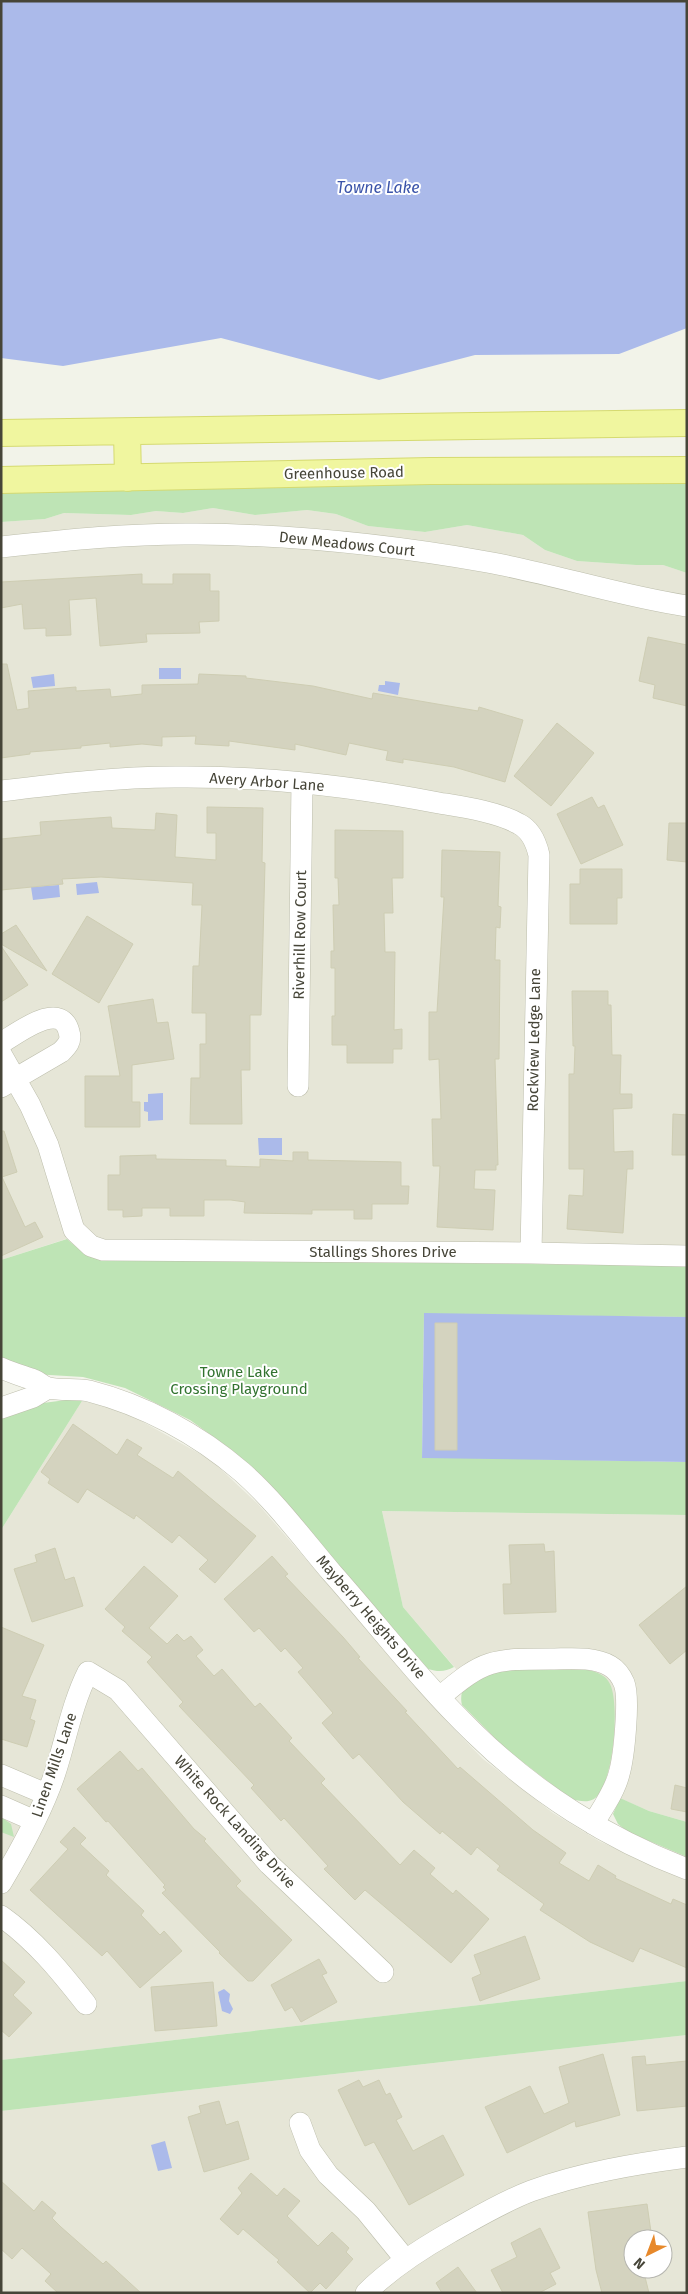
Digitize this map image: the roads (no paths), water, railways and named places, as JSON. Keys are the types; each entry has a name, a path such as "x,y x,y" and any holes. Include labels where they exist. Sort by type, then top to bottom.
{"main road":[{"path":"1,433 687,422"},
{"path":"127,432 128,478"},
{"name":"Greenhouse Road","path":"1,480 430,471 687,470"}],"street":[{"name":"Dew Meadows Court","path":"1,547 84,538 186,534 300,537 404,549 489,562 687,606"},
{"name":"Avery Arbor Lane","path":"1,792 77,782 174,777 242,778 384,792 458,806 508,819 527,830"},
{"name":"Riverhill Row Court","path":"298,1086 302,783"},
{"name":"Rockview Ledge Lane","path":"527,830 536,842 539,855 531,1253"},
{"path":"1,1043 52,1016 62,1019 68,1027 70,1036 68,1045 61,1052 8,1082 1,1054"},
{"name":"Stallings Shores Drive","path":"8,1082 48,1145 74,1230 82,1240 91,1246 103,1250 687,1256"},
{"name":"Mayberry Heights Drive","path":"1,1368 48,1388 85,1390 125,1401 163,1419 204,1443 242,1472 278,1510 440,1697 474,1733 508,1764 547,1794 593,1824 634,1846 687,1869"},
{"path":"1,1408 33,1397 48,1388"},
{"path":"440,1697 468,1673 488,1663 509,1659 592,1660 608,1665 618,1672 625,1684 627,1695 619,1775 593,1824"},
{"name":"Linen Mills Lane","path":"1,1883 35,1821 46,1794 76,1700 88,1672"},
{"name":"White Rock Landing Drive","path":"88,1672 118,1690 269,1864 383,1972"},
{"path":"1,1775 46,1794"},
{"path":"1,1806 35,1821"},
{"path":"1,1916 32,1941 56,1966 86,2004"},
{"path":"300,2123 310,2150 328,2175 366,2211 404,2259"},
{"path":"366,2293 404,2259 486,2212 529,2192 574,2177 628,2165 687,2157"}],"water":[{"name":"Towne Lake","path":"1,1 687,1 687,328 619,354 475,355 379,380 221,338 63,366 1,358"},
{"path":"159,668 181,668 181,679 159,679"},
{"path":"54,674 55,686 33,688 31,677"},
{"path":"385,681 400,683 398,695 378,691 379,685 385,685"},
{"path":"97,882 99,893 77,895 76,884"},
{"path":"59,885 60,897 33,900 31,887"},
{"path":"163,1093 163,1120 148,1121 148,1112 144,1111 144,1102 148,1102 148,1094"},
{"path":"258,1138 282,1138 282,1155 259,1155"},
{"path":"424,1313 687,1317 687,1462 422,1458"},
{"path":"224,1989 230,1994 229,2001 233,2009 230,2014 222,2011 218,1992"},
{"path":"165,2141 172,2168 158,2171 151,2145"}],"park label":[{"name":"Towne Lake Crossing Playground","path":"239,1380"}]}
